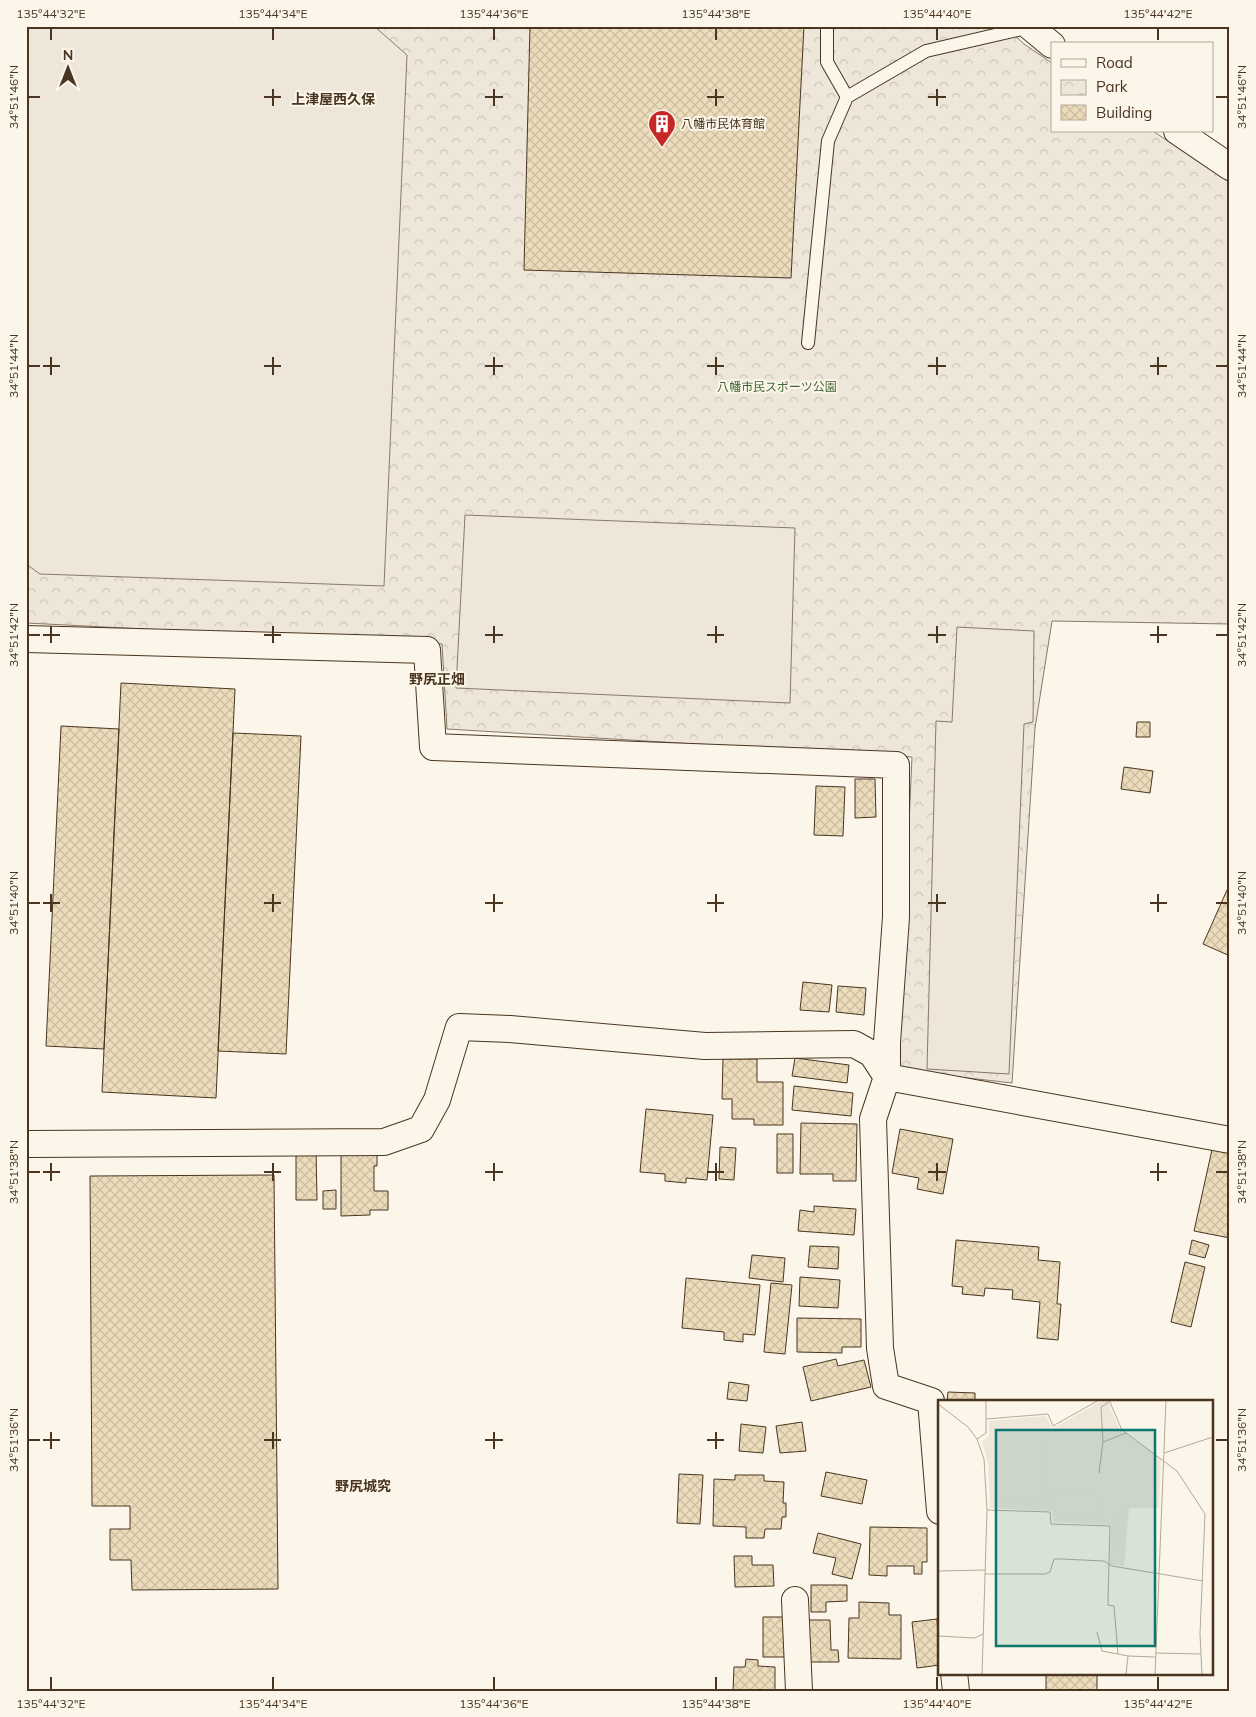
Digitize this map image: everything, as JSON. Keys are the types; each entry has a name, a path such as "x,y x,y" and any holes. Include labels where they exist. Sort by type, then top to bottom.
{"street":[{"path":"1029,27 1051,44"},
{"path":"1178,132 1230,167"},
{"path":"26,639 427,650 433,746 896,765 896,917 887,1042 887,1077 873,1119 880,1348 886,1386 931,1401 938,1487"},
{"path":"26,1144 384,1142 421,1130 437,1100 459,1028 510,1029 705,1046 854,1044 872,1054 887,1077 1230,1140"},
{"path":"795,1600 800,1691"},
{"path":"954,1674 956,1691"}],"lane":[{"path":"827,26 827,62 847,97"},
{"path":"808,343 828,141 847,97 926,51 1029,27"}],"green space":[{"name":"八幡市民スポーツ公園","path":"26,26 1005,26 1024,44 1051,62 1051,132 1154,132 1230,183 1230,624 1052,621 1035,728 1012,1083 898,1070 912,757 447,729 442,644 26,623"},
{"path":"26,26 374,26 407,55 384,586 40,574 26,564"},
{"path":"465,515 795,528 790,703 456,688"},
{"path":"957,627 1034,631 1033,722 1024,724 1009,1074 927,1069 936,721 952,722"}],"building":[{"name":"八幡市民体育館","path":"530,26 804,26 791,278 524,270"},
{"path":"121,683 235,689 216,1098 102,1092"},
{"path":"1137,722 1150,722 1150,737 1136,737"},
{"path":"61,726 119,729 104,1049 46,1046"},
{"path":"233,733 301,736 286,1054 218,1051"},
{"path":"1124,767 1153,771 1150,793 1121,789"},
{"path":"855,779 875,779 876,817 855,818"},
{"path":"816,786 845,787 843,836 814,835"},
{"path":"1227,890 1230,891 1230,956 1203,944"},
{"path":"803,982 832,985 829,1012 800,1010"},
{"path":"838,986 866,988 864,1015 836,1012"},
{"path":"795,1058 849,1065 847,1083 792,1076"},
{"path":"723,1059 757,1059 757,1082 783,1082 783,1125 754,1125 754,1119 732,1119 732,1099 722,1099"},
{"path":"794,1086 853,1093 851,1116 792,1110"},
{"path":"646,1109 713,1115 707,1180 686,1178 686,1183 665,1181 665,1174 640,1172"},
{"path":"801,1123 857,1124 856,1181 833,1181 833,1174 800,1174"},
{"path":"900,1129 953,1139 943,1194 917,1189 919,1178 892,1173"},
{"path":"777,1134 793,1134 793,1173 777,1173"},
{"path":"1213,1145 1230,1149 1230,1238 1194,1231"},
{"path":"720,1147 736,1148 734,1180 719,1179"},
{"path":"341,1149 377,1155 377,1166 374,1166 374,1191 388,1191 388,1210 370,1210 370,1215 341,1216"},
{"path":"296,1151 316,1151 317,1200 296,1200"},
{"path":"274,1175 278,1589 132,1590 131,1560 110,1560 110,1529 130,1529 130,1506 92,1506 90,1176"},
{"path":"336,1190 336,1209 323,1209 323,1191"},
{"path":"814,1206 856,1209 854,1235 798,1231 800,1210 814,1212"},
{"path":"956,1240 1039,1247 1038,1260 1060,1262 1057,1304 1061,1304 1058,1340 1037,1338 1040,1302 1012,1299 1013,1290 985,1288 984,1296 962,1294 963,1287 952,1286"},
{"path":"1192,1240 1209,1245 1205,1258 1189,1254"},
{"path":"810,1246 839,1247 838,1269 808,1267"},
{"path":"752,1255 785,1258 783,1282 749,1278"},
{"path":"1185,1262 1205,1267 1191,1327 1171,1322"},
{"path":"800,1277 840,1280 838,1308 799,1306"},
{"path":"686,1278 760,1285 755,1335 743,1334 743,1342 724,1340 724,1332 682,1328"},
{"path":"771,1283 792,1285 785,1354 764,1352"},
{"path":"797,1318 861,1319 861,1347 842,1347 842,1353 797,1352"},
{"path":"836,1359 838,1366 864,1360 871,1387 811,1401 803,1367"},
{"path":"729,1382 749,1385 747,1401 727,1399"},
{"path":"948,1392 975,1393 975,1400 947,1400"},
{"path":"802,1422 806,1451 780,1453 776,1426"},
{"path":"741,1424 766,1427 763,1453 739,1451"},
{"path":"826,1472 867,1480 862,1504 821,1496"},
{"path":"679,1474 703,1475 700,1524 677,1523"},
{"path":"735,1475 764,1475 764,1481 784,1482 783,1503 786,1503 786,1517 782,1517 781,1529 765,1529 764,1538 746,1538 746,1527 713,1526 714,1479 735,1480"},
{"path":"870,1527 927,1528 927,1562 922,1562 922,1574 914,1574 914,1566 887,1566 887,1576 869,1575"},
{"path":"818,1533 861,1544 852,1579 832,1574 836,1558 813,1553"},
{"path":"734,1556 752,1556 752,1565 773,1565 774,1586 735,1587"},
{"path":"811,1585 847,1585 847,1601 826,1602 826,1612 811,1612"},
{"path":"859,1602 889,1603 889,1615 901,1615 901,1659 848,1658 849,1618 859,1618"},
{"path":"763,1617 785,1617 786,1657 763,1657"},
{"path":"937,1619 938,1665 917,1668 912,1622"},
{"path":"808,1620 830,1620 831,1650 838,1650 839,1662 809,1662"},
{"path":"746,1659 758,1660 758,1666 775,1667 775,1691 733,1691 734,1667 745,1667"},
{"path":"1046,1674 1097,1674 1097,1691 1046,1691"}],"place":[{"name":"八幡市民体育館","path":"662,148"}],"district":[{"name":"上津屋西久保","path":"333,99"},
{"name":"野尻正畑","path":"437,679"},
{"name":"野尻城究","path":"363,1486"}]}
